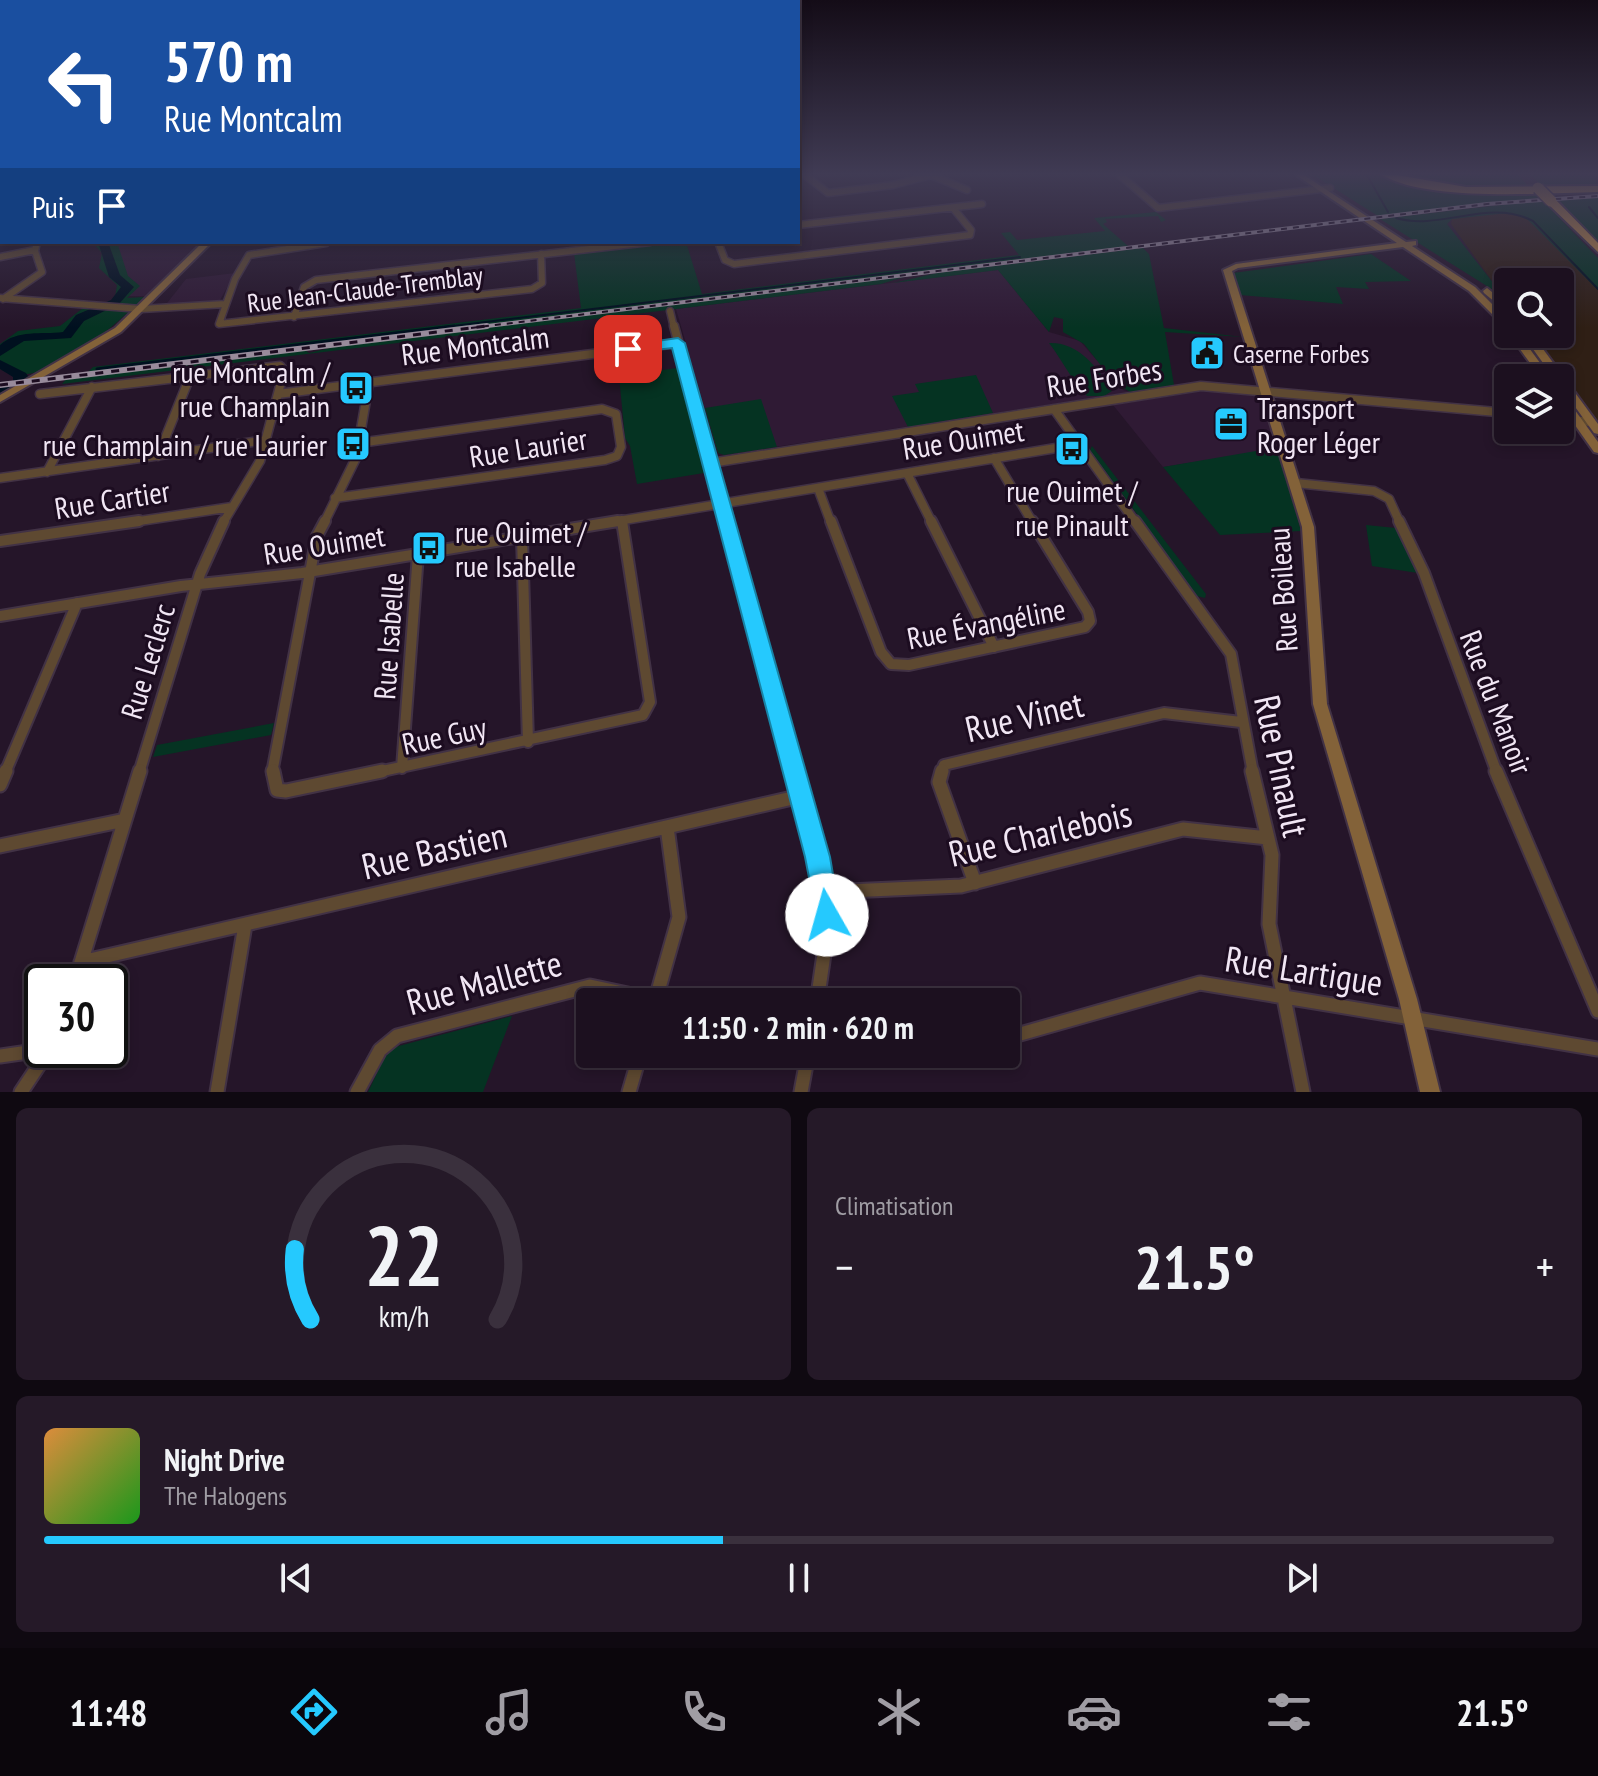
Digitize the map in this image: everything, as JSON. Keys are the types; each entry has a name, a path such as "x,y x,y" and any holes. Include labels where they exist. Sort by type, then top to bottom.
{"highway":[{"path":"1575,226 1598,249"}],"main road":[{"path":"1383,226 1483,297 1494,309"},
{"path":"1408,243 1494,297"},
{"name":"Rue Boileau","path":"1408,243 1228,268 1296,483 1312,547 1320,704 1413,1019 1430,1092"},
{"path":"0,402 92,347 146,309 206,244"},
{"path":"1574,397 1595,426"},
{"path":"1574,417 1598,450"}],"street":[{"path":"719,244 725,260 734,264 970,235 968,226"},
{"name":"Rue Jean-Claude-Tremblay","path":"318,244 251,253 218,323 222,325 535,288 543,281 541,254"},
{"path":"294,317 304,287 313,281 632,244"},
{"path":"0,257 36,246 42,272 1,299"},
{"path":"1,299 146,309 225,304"},
{"path":"670,311 825,892 827,937 819,988"},
{"name":"Rue Montcalm","path":"278,394 678,343"},
{"name":"Rue Leclerc","path":"81,962 210,546 259,464 284,371 280,366 191,374"},
{"path":"40,394 191,374 158,456"},
{"path":"311,572 317,536 354,462 369,383"},
{"name":"Rue Forbes","path":"711,463 1201,386 1494,412"},
{"path":"47,472 92,387"},
{"name":"Rue Laurier","path":"335,498 605,460 619,454 621,447 616,414 602,409 359,443"},
{"name":"Rue Pinault","path":"1054,409 1226,643 1233,659 1241,722 1273,864 1269,924 1303,1092"},
{"path":"1576,420 1595,426"},
{"path":"0,478 267,440"},
{"name":"Rue Ouimet","path":"0,616 197,585 311,572 1080,444"},
{"name":"Rue Évangéline","path":"818,488 886,660 904,666 1078,630 1090,621 994,458"},
{"path":"907,473 994,647"},
{"name":"Rue du Manoir","path":"1296,483 1378,491 1389,499 1424,573 1488,752 1598,1011"},
{"name":"Rue Cartier","path":"0,541 232,507"},
{"name":"Rue Guy","path":"311,572 273,783 277,790 286,791 634,720 650,706 622,520"},
{"path":"522,537 528,742"},
{"name":"Rue Isabelle","path":"402,768 418,554"},
{"path":"0,785 77,603"},
{"name":"Rue Vinet","path":"975,883 939,782 939,773 944,765 1164,713 1241,722"},
{"name":"Rue Bastien","path":"81,962 801,796"},
{"path":"0,846 125,820"},
{"path":"660,988 679,917 667,827"},
{"name":"Rue Charlebois","path":"825,892 949,887 975,883 1183,829 1209,829 1268,838"},
{"path":"217,1092 245,925"},
{"name":"Rue Lartigue","path":"1020,1034 1193,984 1598,1049"},
{"name":"Rue Mallette","path":"357,1092 385,1044 403,1034 576,990"},
{"path":"0,1056 24,1053"},
{"path":"21,1092 37,1068"},
{"path":"629,1092 636,1068"},
{"path":"801,1092 805,1068"}],"shaded area":[{"path":"1452,226 1535,226 1598,290 1598,423 1574,392 1574,364 1553,364 1541,348 1574,348 1574,268 1494,268 1494,284"},
{"path":"107,244 200,244 147,296 125,296"},
{"path":"998,270 1049,332 1080,341 1123,390 1130,392 724,455 717,451 676,309"},
{"path":"235,273 219,302 164,307 186,279"},
{"path":"1204,391 1259,396 1279,449 1163,467 1113,405"}],"green space":[{"path":"1101,226 1105,226 1128,246 380,338 312,343 87,373 93,367 581,308 574,253 687,244 702,294 1019,255 1001,233 1010,232 1017,240 1105,231"},
{"path":"1391,226 1449,226 1494,284 1494,290"},
{"path":"1534,226 1567,226 1598,258 1598,290"},
{"path":"1581,226 1598,226 1598,243"},
{"path":"94,244 118,245 128,276 140,286 127,298 144,297 96,339 55,365 35,373 16,375 0,369 0,344 18,331 60,326 83,308 102,309 115,297 117,285 99,268 102,253"},
{"path":"1143,248 1149,254 1164,328 1243,337 1165,332 1174,385 1130,392 1114,382 1084,344 1063,332 1063,319 1054,317 1049,332 998,270 893,283 937,273"},
{"path":"1371,254 1411,281 1365,282 1369,289 1336,287 1343,304 1240,295 1233,273"},
{"path":"907,276 881,284 62,384 67,378 305,350 309,353 342,345"},
{"path":"1049,343 1078,351 1100,373 1112,391 1104,396 1087,396"},
{"path":"677,368 704,473 637,484 630,446 625,438 619,376"},
{"path":"976,375 993,413 908,427 892,396 919,392 915,384"},
{"path":"761,399 777,447 724,455 718,453 705,408"},
{"path":"1092,446 1206,594 1205,598 1197,596 1090,450"},
{"path":"1279,449 1301,531 1220,535 1163,467"},
{"path":"1366,525 1396,528 1418,573 1372,566"},
{"path":"274,723 271,735 153,757 157,745"},
{"path":"512,1016 483,1092 368,1092 385,1056 395,1047"}],"waterway":[{"path":"1538,226 1598,289"},
{"path":"0,352 7,344 23,337 67,335 80,318 115,302 128,287 115,277 104,244"},
{"path":"437,328 1020,257"},
{"path":"97,369 454,326"},
{"path":"0,364 21,376 18,380"},
{"path":"0,391 5,387"}],"railway":[{"path":"471,328 1307,226"},
{"path":"0,385 487,326"}],"place":[{"name":"Caserne Forbes","path":"1207,353"},
{"name":"rue Montcalm / rue Champlain","path":"356,388"},
{"name":"Transport Roger Léger","path":"1231,424"},
{"name":"rue Champlain / rue Laurier","path":"353,444"},
{"name":"rue Ouimet / rue Pinault","path":"1072,449"},
{"name":"rue Ouimet / rue Isabelle","path":"429,548"}],"route":[{"path":"628,349 678,343 818,857 827,915"}]}
